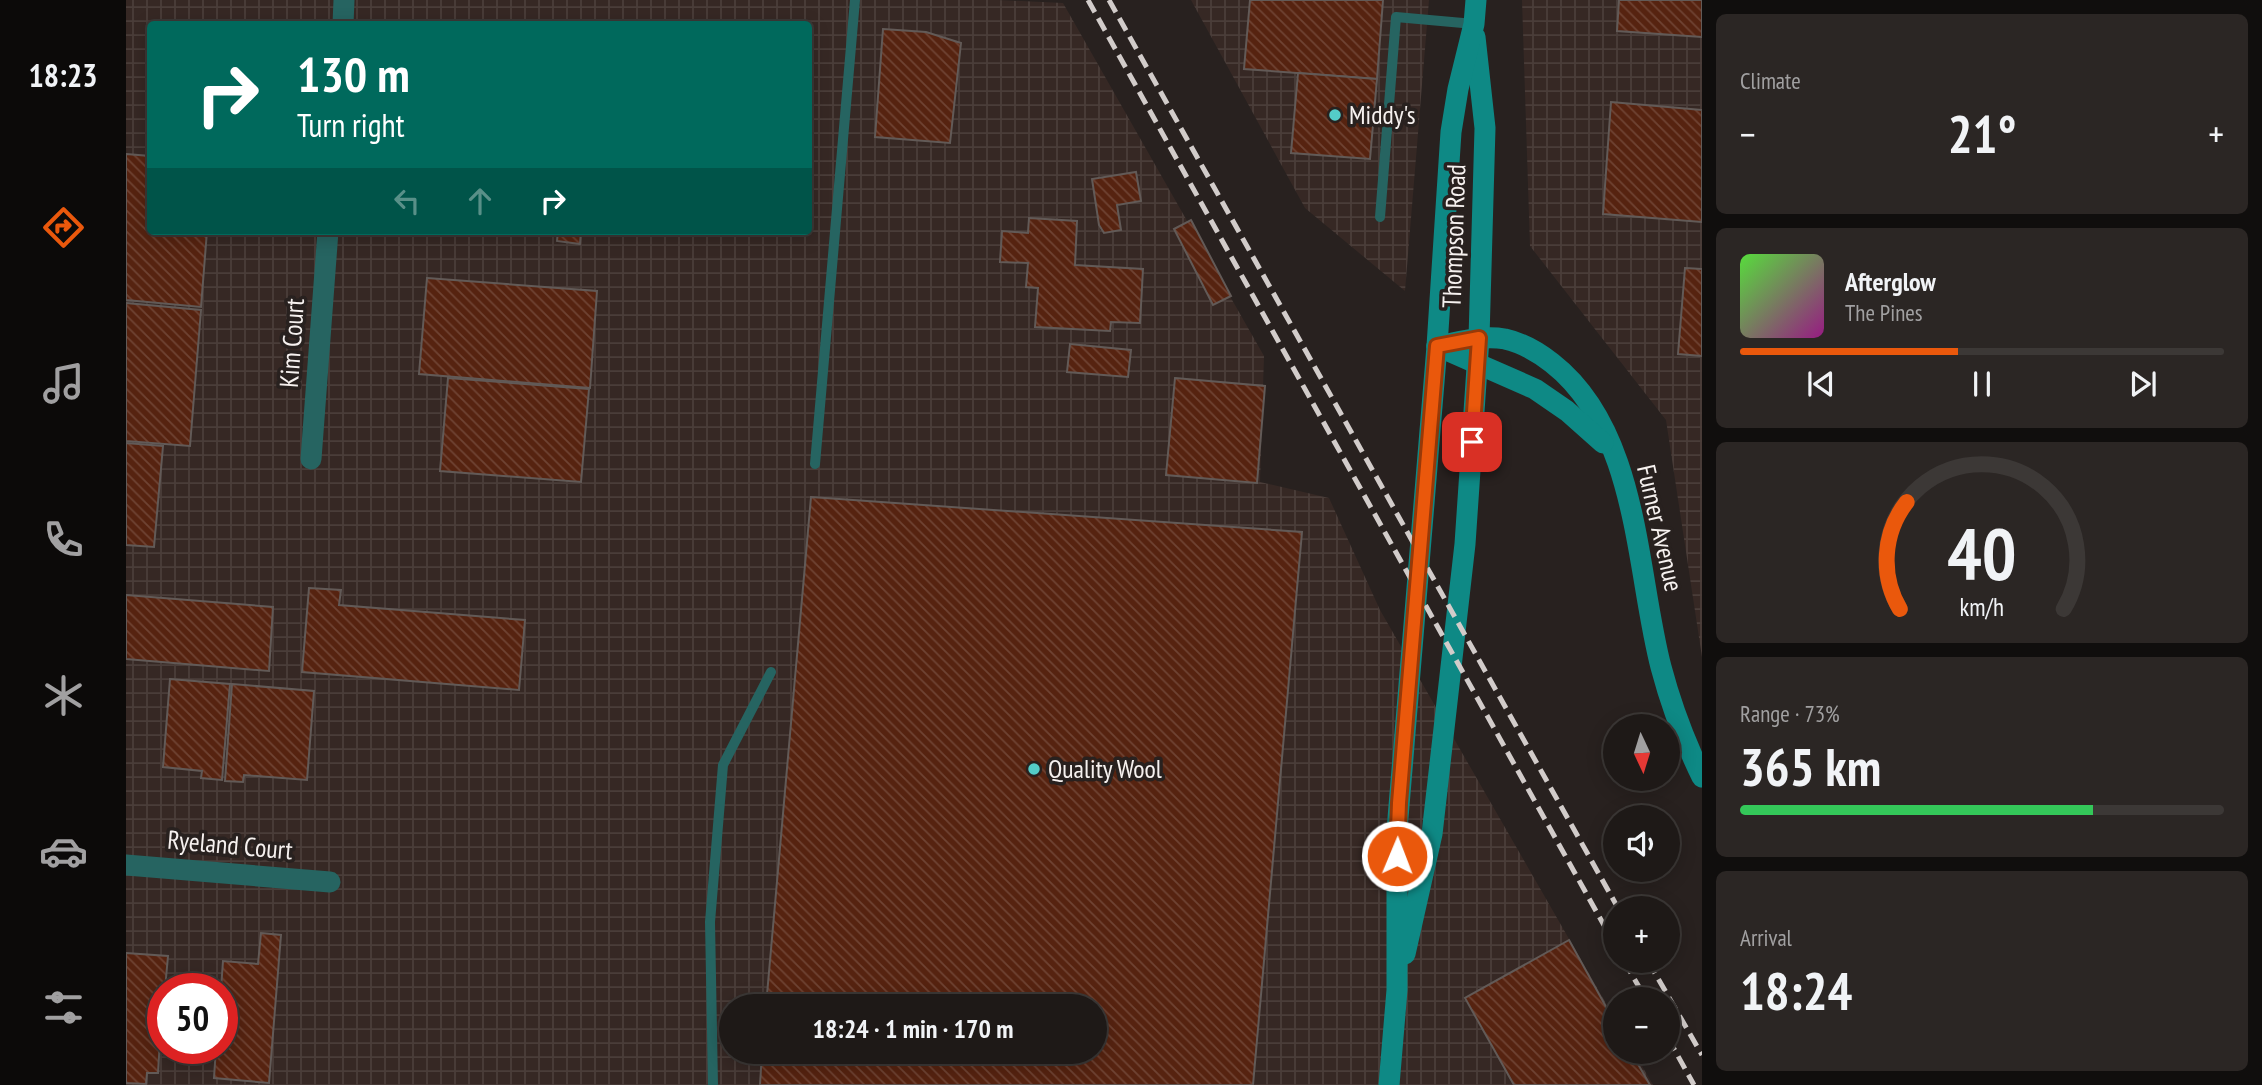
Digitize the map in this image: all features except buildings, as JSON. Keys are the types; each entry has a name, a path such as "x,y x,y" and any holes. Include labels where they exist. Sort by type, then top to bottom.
{"main road":[{"name":"Thompson Road","path":"1389,1085 1397,990 1397,830 1437,346 1451,132 1458,89 1474,24 1476,0"},
{"name":"Thompson Road","path":"1397,990 1432,834 1465,544 1478,365 1485,128 1474,24"},
{"name":"Furner Avenue","path":"1437,346 1479,338 1519,343 1540,354 1559,369 1575,385 1591,409 1621,473 1636,527 1661,666 1680,726 1702,777"},
{"name":"Furner Avenue","path":"1437,346 1478,365 1513,377 1545,395 1612,451"}],"street":[{"path":"343,21 344,0"},
{"name":"Kim Court","path":"311,459 328,235"},
{"name":"Ryeland Court","path":"126,865 330,882"}],"lane":[{"path":"815,464 855,0"},
{"path":"1380,217 1396,17 1474,24"},
{"path":"713,1085 710,922 723,765 771,672"}],"shaded area":[{"path":"126,0 998,0 1063,3 1264,356 1260,482 1329,498 1380,610 1603,998 1603,1064 1641,1064 1653,1085 126,1085"},
{"path":"1191,0 1429,0 1405,291 1305,208"},
{"path":"1522,0 1702,0 1702,657 1666,420 1530,246"}],"railway":[{"path":"1088,0 1603,923"},
{"path":"1109,0 1611,896"},
{"path":"1631,973 1639,987"},
{"path":"1655,973 1702,1055"},
{"path":"1680,1060 1694,1085"}],"place":[{"name":"Middy's","path":"1335,115"},
{"name":"Quality Wool","path":"1034,769"}],"route":[{"path":"1397,856 1423,493 1437,346 1479,338 1472,442"}]}
